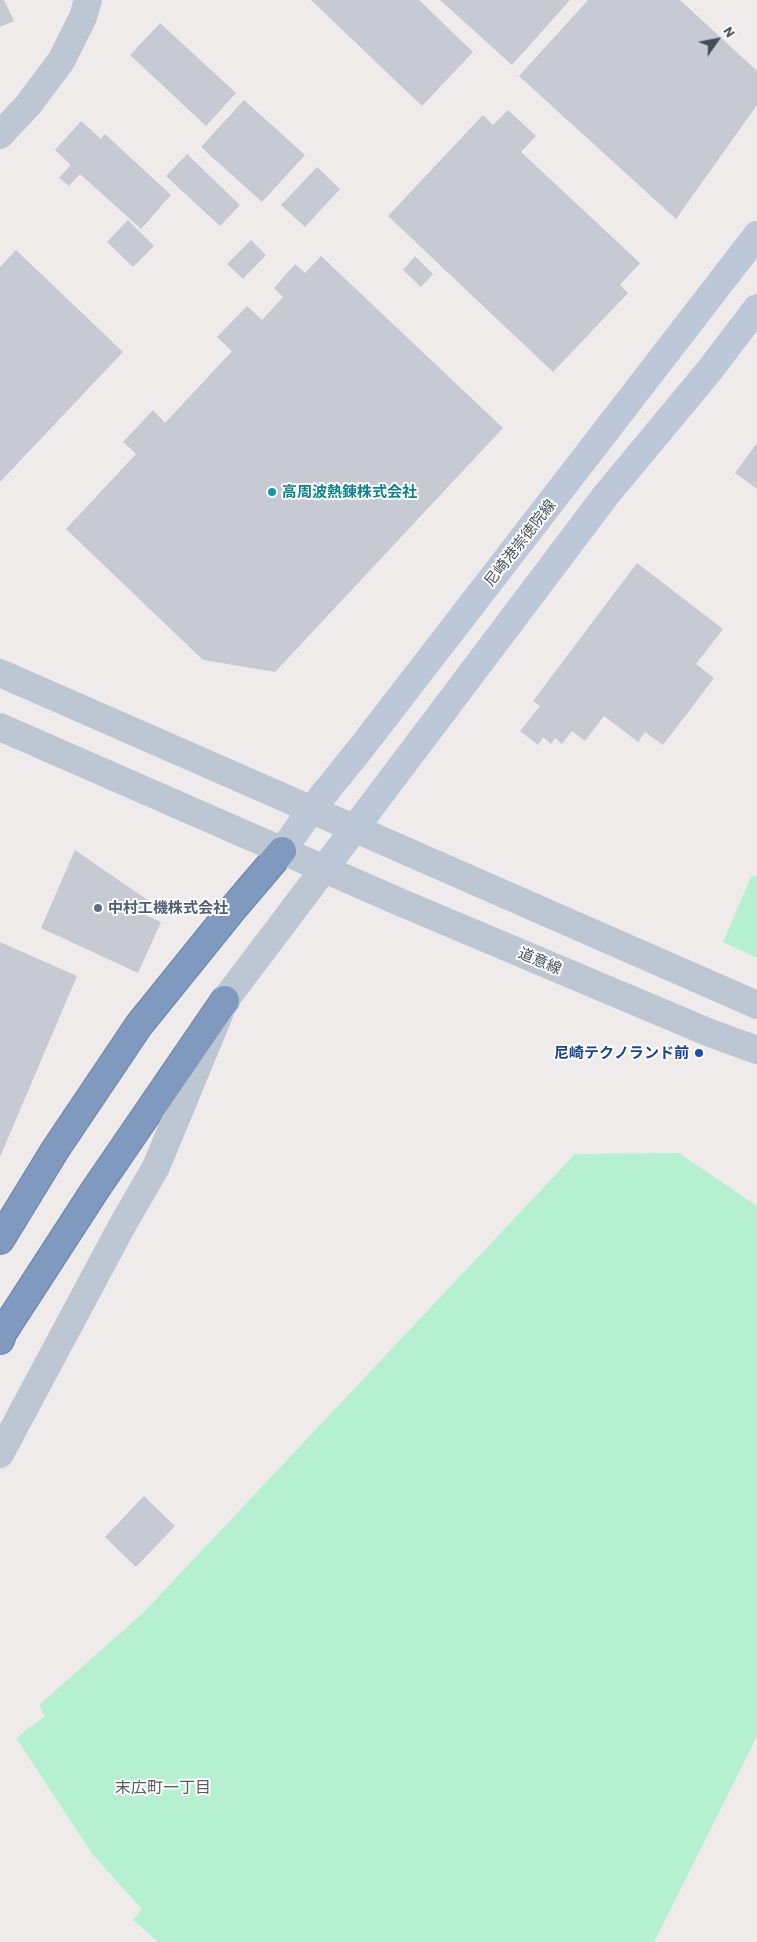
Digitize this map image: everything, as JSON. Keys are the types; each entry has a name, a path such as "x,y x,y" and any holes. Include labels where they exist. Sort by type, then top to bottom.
{"highway":[{"path":"0,1240 55,1150 139,1025 282,851"},
{"path":"1,1335 95,1190 225,1000"}],"main road":[{"name":"尼崎港崇徳院線","path":"282,851 757,235"},
{"path":"324,869 606,495 709,371 757,308"}],"street":[{"path":"0,135 28,105 62,61 83,16 88,0"},
{"path":"0,673 757,1005"},
{"name":"道意線","path":"0,727 324,869 710,1033 757,1050"},
{"path":"0,1454 156,1167 225,1000 324,869"}],"green space":[{"path":"757,875 757,958 723,942 751,877"},
{"path":"679,1153 757,1206 757,1736 654,1942 158,1942 133,1920 142,1909 93,1855 16,1738 45,1716 39,1705 143,1613 575,1154"}],"building":[{"path":"0,0 4,0 14,21 0,27"},
{"path":"311,0 419,0 473,52 422,106"},
{"path":"440,0 570,0 512,65"},
{"path":"588,0 680,0 757,71 757,105 676,219 519,76"},
{"path":"160,23 236,93 206,126 130,55"},
{"path":"244,100 305,155 262,202 201,147"},
{"path":"508,110 536,136 521,152 640,263 620,285 628,293 553,372 388,216 483,115 493,125"},
{"path":"81,121 101,139 105,134 171,195 141,229 80,174 69,186 59,178 71,165 55,150"},
{"path":"187,154 240,205 220,226 166,176"},
{"path":"317,167 340,189 305,227 281,205"},
{"path":"128,220 154,246 133,267 107,242"},
{"path":"251,240 266,255 243,279 227,264"},
{"path":"16,250 123,352 0,482 0,267"},
{"name":"高周波熱錬株式会社","path":"321,256 503,428 275,672 203,660 66,529 136,454 123,442 153,410 165,423 232,351 217,337 247,306 262,320 283,297 274,288 295,264 305,273"},
{"path":"415,256 433,274 421,287 403,270"},
{"path":"757,443 757,489 735,473"},
{"path":"637,563 723,629 696,664 714,678 663,745 645,732 638,742 604,716 585,741 572,731 562,744 555,738 551,744 543,737 538,745 520,731 540,706 533,701"},
{"name":"中村工機株式会社","path":"75,850 149,901 143,914 161,922 138,973 41,928"},
{"path":"0,942 77,976 0,1157"},
{"path":"144,1496 175,1526 136,1567 105,1537"}],"place":[{"name":"高周波熱錬株式会社","path":"272,492"},
{"name":"中村工機株式会社","path":"98,908"},
{"name":"尼崎テクノランド前","path":"699,1053"}],"district":[{"name":"末広町一丁目","path":"163,1788"}]}
